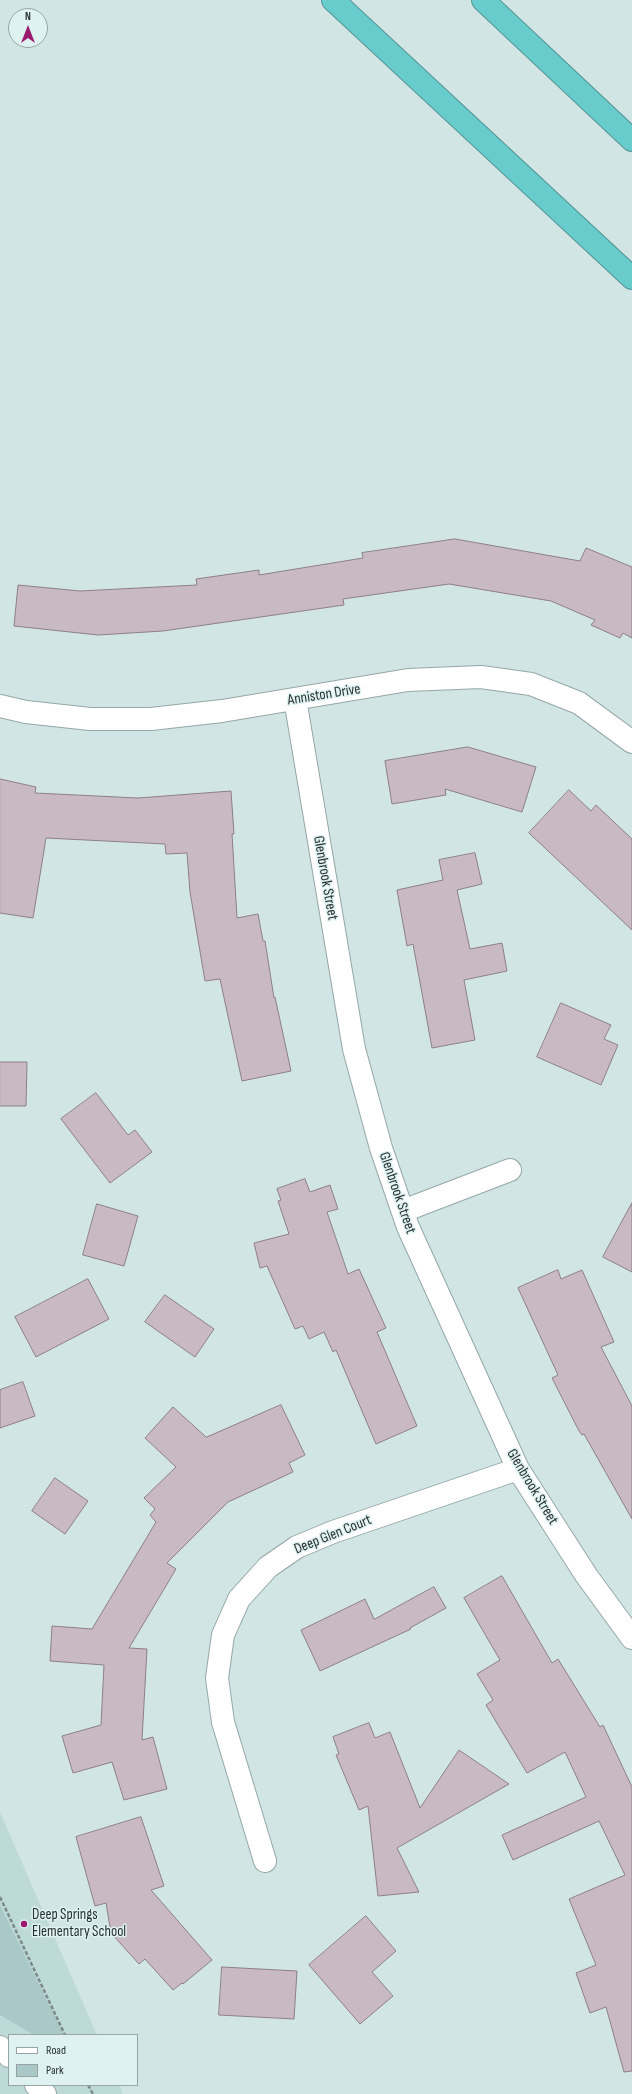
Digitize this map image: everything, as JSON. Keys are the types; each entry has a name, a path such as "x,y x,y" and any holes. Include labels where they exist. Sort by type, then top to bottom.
{"highway":[{"path":"333,0 632,278"},
{"path":"483,0 632,140"}],"street":[{"name":"Anniston Drive","path":"0,706 26,712 90,719 151,719 295,699 408,680 481,677 530,684 579,703 632,742"},
{"name":"Glenbrook Street","path":"295,699 354,1049 381,1148 403,1211 460,1344 518,1469 586,1574 632,1638"},
{"path":"403,1211 510,1170"},
{"name":"Deep Glen Court","path":"265,1861 222,1722 217,1678 223,1635 239,1599 268,1567 297,1547 333,1532 518,1469"},
{"path":"0,2047 8,2055"},
{"path":"37,2086 44,2094"}],"path":[{"path":"0,1897 65,2034"}],"shaded area":[{"name":"Deep Springs Elementary School","path":"0,1812 97,2034 8,2034 8,2086 119,2086 123,2094 0,2094"}],"green space":[{"path":"0,1905 64,2034 32,2034 0,2015"}],"building":[{"path":"455,539 580,561 586,548 632,567 632,638 623,633 620,638 591,625 595,620 551,601 449,584 343,599 344,605 163,631 98,635 14,626 18,585 80,591 197,585 196,579 259,570 259,575 363,558 362,553"},
{"path":"468,747 536,767 522,812 445,789 446,795 392,804 385,761"},
{"path":"0,779 36,787 35,793 138,798 231,791 237,918 258,914 263,941 265,941 274,998 275,997 291,1071 242,1081 220,979 205,981 190,892 187,853 166,854 165,844 46,838 33,918 0,913"},
{"path":"569,790 591,811 596,805 632,839 632,930 529,833"},
{"path":"475,853 482,884 457,890 470,949 502,943 507,971 464,980 475,1040 432,1048 413,944 407,946 397,890 443,880 439,860"},
{"path":"561,1003 611,1025 604,1039 618,1045 601,1085 537,1057"},
{"path":"0,1062 27,1062 26,1106 0,1106"},
{"path":"96,1093 128,1135 135,1130 152,1152 110,1183 61,1119"},
{"path":"305,1179 310,1192 330,1185 338,1209 327,1212 348,1274 359,1269 386,1328 377,1332 417,1426 376,1444 336,1350 333,1352 324,1332 309,1339 303,1326 295,1329 267,1266 260,1268 254,1243 289,1234 278,1201 281,1200 277,1189"},
{"path":"632,1203 632,1272 603,1257"},
{"path":"97,1204 138,1216 124,1266 83,1255"},
{"path":"558,1270 561,1279 582,1270 614,1342 601,1347 632,1406 632,1519 584,1434 582,1435 579,1431 552,1378 558,1375 518,1288"},
{"path":"88,1279 109,1319 36,1357 15,1317"},
{"path":"165,1295 214,1329 195,1357 145,1322"},
{"path":"23,1382 35,1416 0,1428 0,1390"},
{"path":"281,1405 305,1455 289,1463 293,1472 228,1502 167,1563 176,1569 129,1648 147,1649 142,1740 153,1737 167,1789 124,1800 112,1762 73,1773 62,1736 101,1725 104,1665 50,1661 52,1626 92,1629 156,1522 150,1515 155,1509 144,1498 176,1467 145,1438 173,1407 206,1437"},
{"path":"55,1478 88,1501 65,1534 32,1511"},
{"path":"502,1576 552,1663 558,1659 600,1727 603,1725 632,1787 632,2071 624,2072 606,2007 590,2013 576,1973 596,1965 569,1899 625,1875 599,1821 513,1860 502,1835 586,1797 565,1752 527,1773 486,1705 493,1700 477,1674 500,1660 464,1598"},
{"path":"434,1587 446,1608 410,1628 411,1629 320,1671 301,1630 365,1599 374,1619"},
{"path":"369,1723 375,1738 390,1732 420,1808 459,1750 509,1784 397,1848 419,1892 378,1896 368,1806 359,1810 336,1755 339,1754 333,1737"},
{"path":"141,1817 164,1886 151,1890 212,1960 183,1984 182,1983 173,1990 145,1959 139,1964 111,1933 106,1903 95,1906 76,1837"},
{"path":"366,1916 396,1951 372,1972 393,1996 360,2024 309,1965"},
{"path":"222,1967 297,1971 294,2019 219,2015"}],"place":[{"name":"Deep Springs Elementary School","path":"24,1924"}]}
